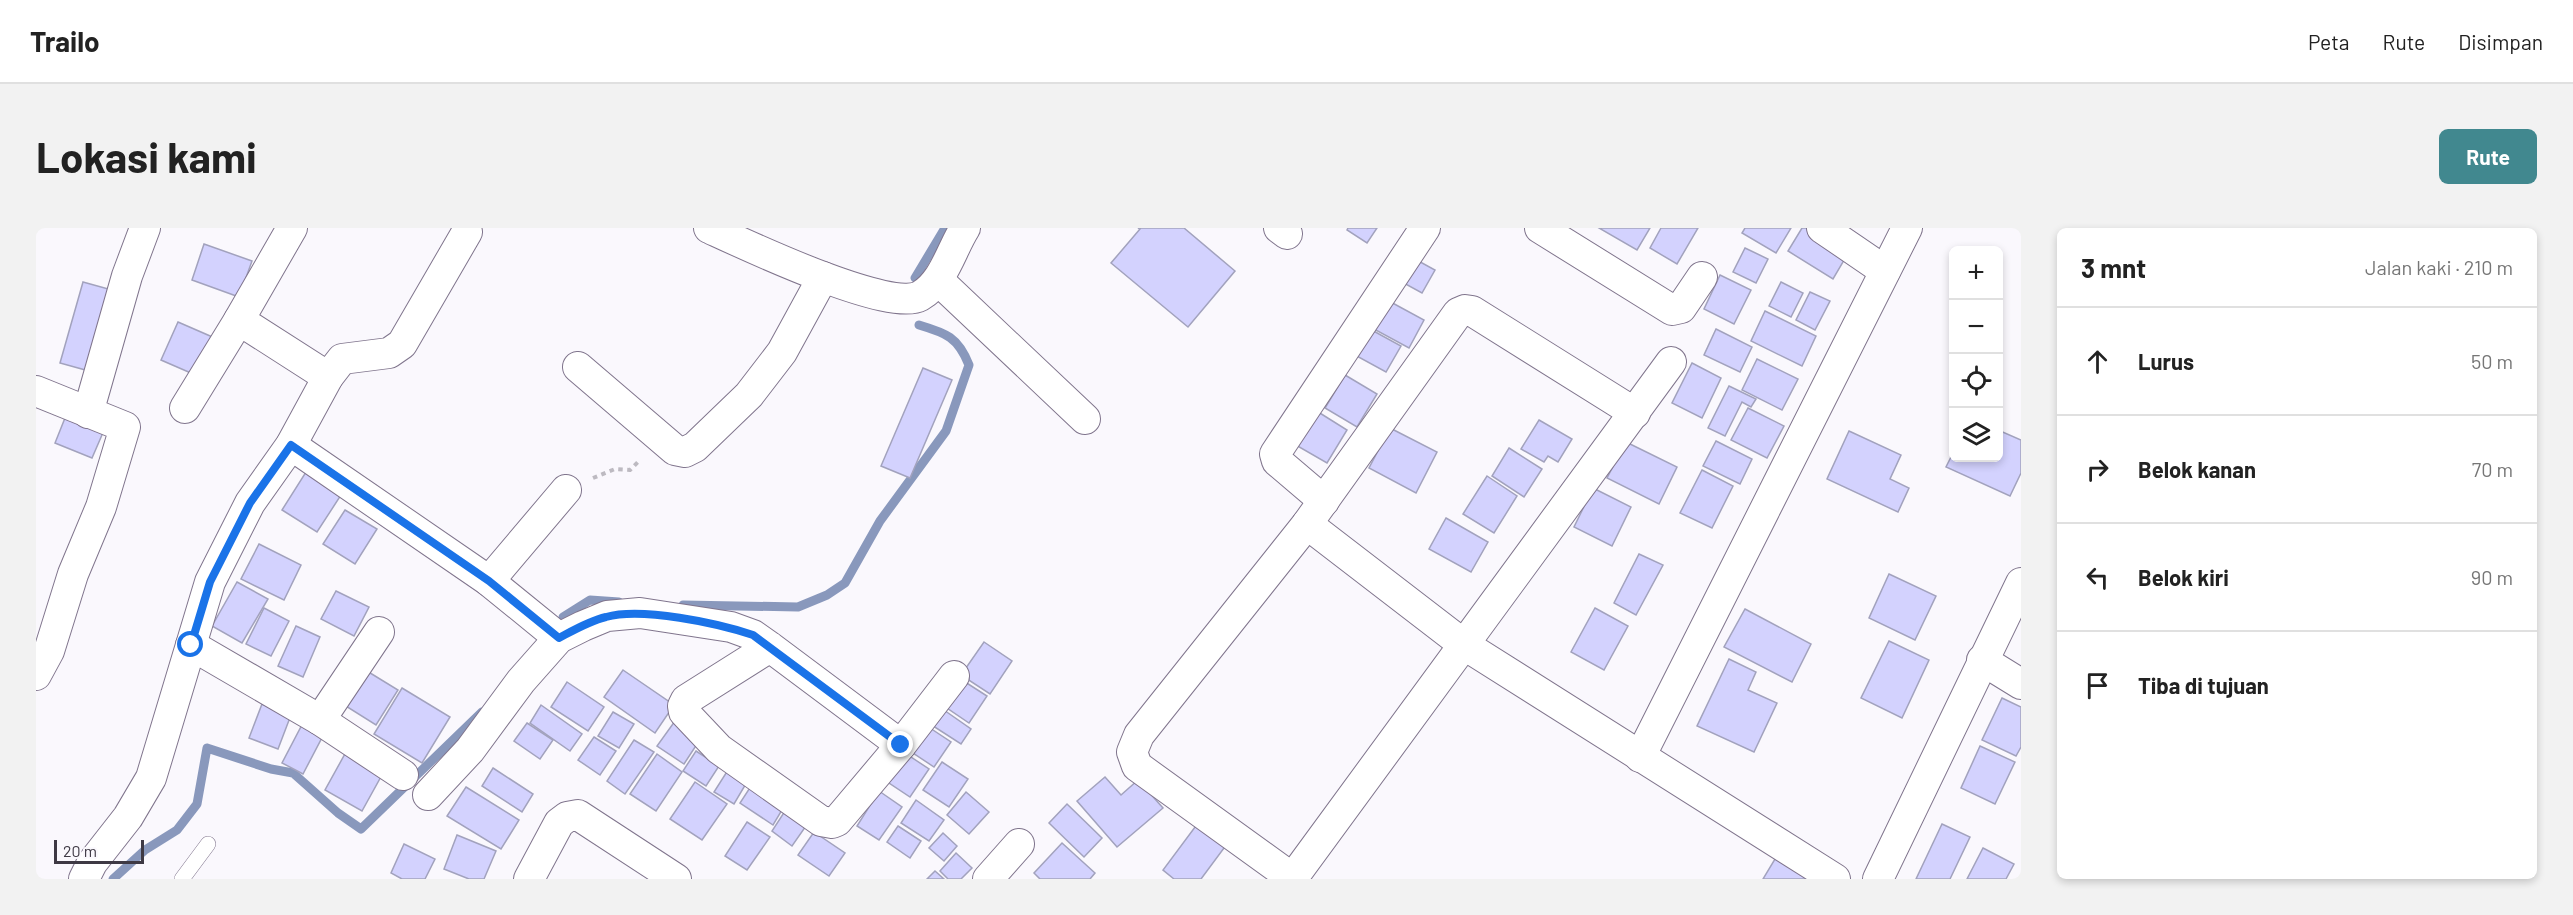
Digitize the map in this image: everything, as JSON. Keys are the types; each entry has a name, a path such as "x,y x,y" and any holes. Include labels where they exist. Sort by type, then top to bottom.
{"street":[{"path":"88,413 127,276 145,228"},
{"path":"185,408 292,228"},
{"path":"709,228 823,277 885,297 904,298 919,296 938,280 965,228"},
{"path":"1425,228 1275,454 1277,461 1316,513 1463,644 1835,879"},
{"path":"1540,228 1672,310 1681,308 1702,277"},
{"path":"1822,228 1885,271"},
{"path":"1640,757 1907,228"},
{"path":"84,879 92,863 128,817 151,778 215,572 250,503 291,445 328,376 342,359 389,353 402,344 467,232"},
{"path":"578,367 675,450 685,452 695,447 749,395 782,352 823,277"},
{"path":"938,280 1085,419"},
{"path":"1635,413 1472,311 1465,310 1458,313 1316,513 1139,735 1132,752 1137,766 1292,879 1635,413 1671,362"},
{"path":"239,320 328,376"},
{"path":"36,391 125,427 101,507 40,657"},
{"path":"291,445 489,581 559,638"},
{"path":"489,581 566,490"},
{"path":"1878,879 2021,583"},
{"path":"428,795 470,750 521,681 559,638 607,616 640,613 731,627 753,635 901,745"},
{"path":"320,720 379,632"},
{"path":"191,645 320,720 403,775"},
{"path":"770,646 684,703 684,712 719,749 821,820 832,823 843,817 954,676"},
{"path":"1982,660 2021,684"},
{"path":"529,879 559,823 567,817 578,815 676,879"},
{"path":"988,879 1019,844"}],"lane":[{"path":"182,879 208,844"}],"path":[{"path":"566,490 579,479 585,481 615,468 630,470 663,440"}],"building":[{"path":"1138,228 1184,228 1235,271 1188,327 1111,263 1140,229"},
{"path":"1348,228 1377,228 1367,243 1347,230"},
{"path":"1599,228 1650,228 1637,250"},
{"path":"1661,228 1698,228 1677,264 1650,248"},
{"path":"1745,228 1791,228 1776,253 1742,233"},
{"path":"1802,228 1814,228 1850,250 1833,279 1788,251"},
{"path":"204,244 252,261 239,297 192,280"},
{"path":"1745,248 1768,259 1756,283 1733,272"},
{"path":"1413,258 1435,270 1422,293 1400,281"},
{"path":"1720,275 1751,290 1734,324 1704,309"},
{"path":"83,282 112,290 89,371 60,363"},
{"path":"1781,282 1803,293 1791,317 1769,306"},
{"path":"1810,292 1830,301 1815,330 1796,320"},
{"path":"1387,300 1424,320 1409,348 1372,328"},
{"path":"1765,311 1816,336 1802,366 1751,341"},
{"path":"178,322 217,339 200,377 161,360"},
{"path":"1368,328 1401,346 1386,372 1353,354"},
{"path":"1716,329 1752,347 1740,372 1704,355"},
{"path":"1757,359 1798,379 1782,410 1742,390"},
{"path":"1692,363 1721,378 1702,418 1672,403"},
{"path":"923,368 952,380 910,478 881,466"},
{"path":"1345,375 1377,394 1357,427 1325,408"},
{"path":"1729,386 1756,399 1751,407 1742,402 1725,436 1708,428"},
{"path":"1748,408 1784,426 1767,458 1731,440"},
{"path":"1315,410 1347,430 1327,463 1294,444"},
{"path":"67,413 105,428 92,458 55,443"},
{"path":"1539,420 1572,439 1558,462 1548,456 1544,462 1521,449"},
{"path":"1390,428 1437,452 1416,493 1369,468"},
{"path":"1849,431 1901,455 1890,479 1909,488 1898,512 1827,479"},
{"path":"2003,432 2021,440 2021,473 2010,496 1946,467 1949,461 2003,462"},
{"path":"1716,441 1752,459 1740,484 1703,466"},
{"path":"1626,442 1677,467 1659,504 1607,478"},
{"path":"1509,448 1542,469 1524,497 1492,476"},
{"path":"1702,470 1733,486 1712,528 1680,513"},
{"path":"306,472 341,495 317,532 282,510"},
{"path":"1487,476 1517,496 1494,533 1463,514"},
{"path":"1593,488 1631,507 1612,546 1574,527"},
{"path":"345,510 377,529 355,564 323,544"},
{"path":"1446,518 1488,542 1471,572 1429,549"},
{"path":"259,544 301,565 284,600 241,579"},
{"path":"1639,554 1663,565 1636,615 1614,603"},
{"path":"1889,574 1936,596 1915,640 1869,618"},
{"path":"237,582 268,599 242,643 212,626"},
{"path":"336,591 369,607 354,636 321,619"},
{"path":"264,608 289,621 271,656 246,644"},
{"path":"1595,608 1628,626 1604,670 1571,652"},
{"path":"1745,609 1811,644 1792,682 1724,647"},
{"path":"296,626 320,637 303,677 278,666"},
{"path":"1889,641 1929,660 1902,718 1861,698"},
{"path":"984,642 1012,661 990,694 961,675"},
{"path":"1729,659 1756,672 1748,690 1777,703 1754,752 1697,726"},
{"path":"362,668 398,690 376,725 341,703"},
{"path":"623,670 674,705 655,733 604,697"},
{"path":"962,680 987,696 969,723 944,706"},
{"path":"567,682 604,707 588,731 551,707"},
{"path":"402,688 450,717 422,763 374,734"},
{"path":"2002,698 2021,707 2021,747 2016,756 1982,740"},
{"path":"262,704 291,715 278,749 249,738"},
{"path":"541,705 582,734 570,751 530,723"},
{"path":"941,708 971,729 961,744 930,724"},
{"path":"613,712 634,724 619,748 598,736"},
{"path":"305,719 326,730 303,774 282,763"},
{"path":"675,721 701,738 684,764 657,746"},
{"path":"527,723 553,740 540,759 514,741"},
{"path":"930,728 951,742 934,767 913,753"},
{"path":"594,737 616,751 600,775 578,760"},
{"path":"634,740 654,752 625,794 607,781"},
{"path":"1980,746 2015,762 1995,804 1961,788"},
{"path":"696,751 719,766 706,786 683,771"},
{"path":"902,751 929,769 910,797 883,779"},
{"path":"346,752 383,773 362,811 325,790"},
{"path":"657,754 682,772 656,811 630,794"},
{"path":"942,762 968,779 949,807 923,790"},
{"path":"493,768 533,794 522,812 482,786"},
{"path":"728,770 747,782 734,804 714,792"},
{"path":"1105,777 1121,795 1138,780 1163,808 1117,847 1077,801"},
{"path":"695,782 727,804 702,840 670,819"},
{"path":"753,783 785,805 773,825 740,803"},
{"path":"466,787 519,820 501,849 447,816"},
{"path":"879,791 902,807 879,840 857,826"},
{"path":"966,792 989,812 969,834 947,815"},
{"path":"916,800 944,820 929,841 901,823"},
{"path":"1067,804 1102,838 1084,857 1049,823"},
{"path":"785,811 806,826 792,846 772,831"},
{"path":"1201,819 1230,840 1201,879 1174,879 1163,870"},
{"path":"747,822 770,837 747,870 725,856"},
{"path":"1942,824 1970,837 1950,879 1916,879"},
{"path":"898,826 921,841 910,858 887,842"},
{"path":"814,832 845,853 829,876 798,855"},
{"path":"943,833 957,846 944,861 929,848"},
{"path":"457,835 496,851 484,879 469,879 444,869"},
{"path":"1062,843 1095,873 1090,879 1040,879 1034,873"},
{"path":"404,844 435,859 425,879 402,879 391,873"},
{"path":"1983,848 2014,864 2006,879 1967,879"},
{"path":"956,853 972,868 961,879 948,879 940,871"},
{"path":"1778,854 1819,879 1763,879"},
{"path":"935,871 944,879 927,879"}],"waterway":[{"path":"915,278 945,228"},
{"path":"683,605 798,607 827,595 845,583 880,521 946,431 969,365 960,348 950,337 919,325"},
{"path":"563,617 590,600 619,602"},
{"path":"113,879 145,850 177,830 197,804 207,748 271,769 293,773 338,813 361,829 482,712"}],"route":[{"path":"191,645 210,582 250,503 291,445 489,581 559,638 607,616 640,613 731,627 753,635 770,646 901,745"}]}
